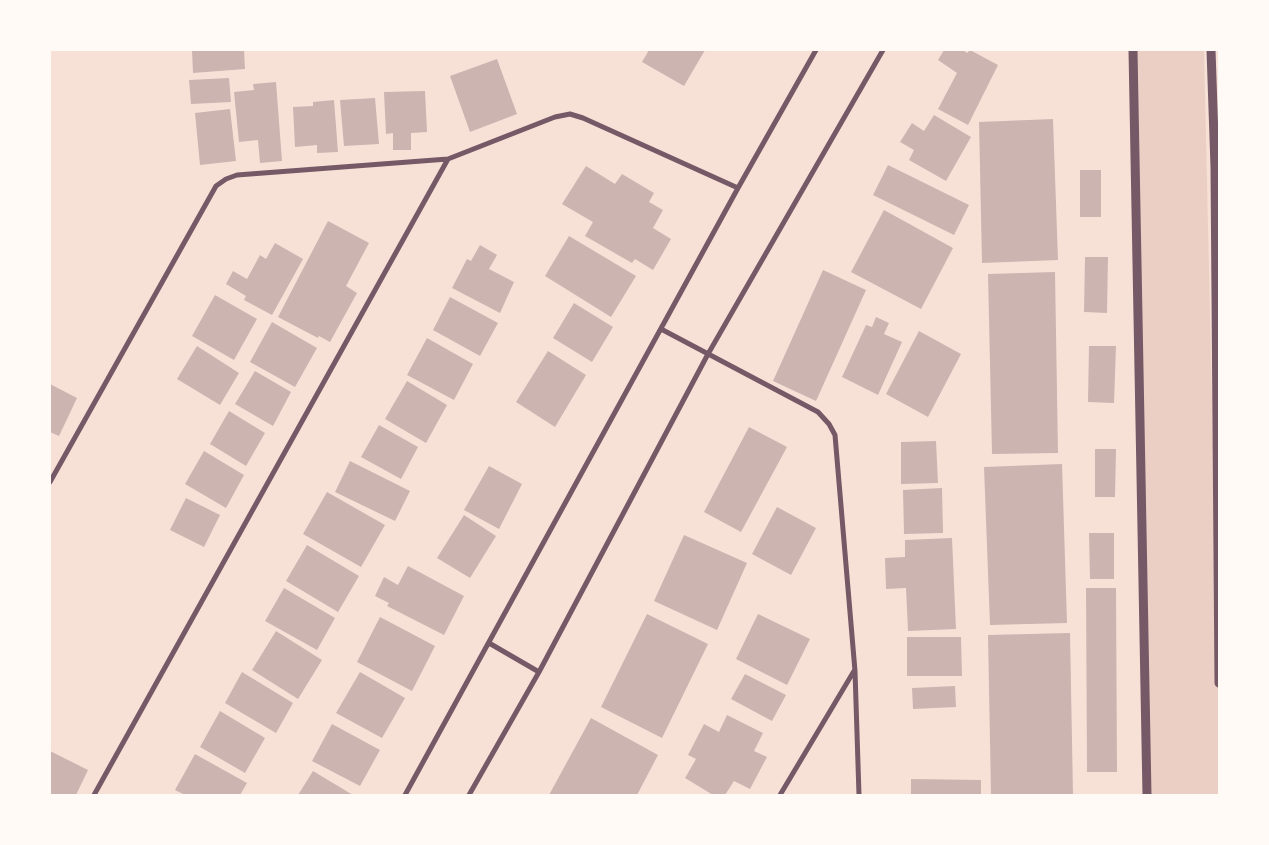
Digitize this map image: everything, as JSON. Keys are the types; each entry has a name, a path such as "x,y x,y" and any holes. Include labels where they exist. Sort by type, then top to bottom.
{"street":[{"path":"405,795 738,188 816,50"},
{"path":"469,795 539,672 708,354 883,50"},
{"path":"1133,50 1147,795"},
{"path":"1211,50 1217,167 1219,683"},
{"path":"50,482 216,186 226,179 237,176 448,159 555,117 570,114 583,118 738,188"},
{"path":"94,795 448,159"},
{"path":"661,328 818,412 836,435 854,671 859,795"},
{"path":"489,643 539,672"},
{"path":"780,795 854,671"}],"shaded area":[{"path":"1133,50 1204,50 1219,706 1219,795 1147,795"}],"building":[{"path":"192,50 244,50 245,69 193,73"},
{"path":"649,50 705,50 684,86 642,62"},
{"path":"944,50 963,50 967,53 970,50 998,65 968,125 938,109 957,73 938,60"},
{"path":"497,59 517,114 470,132 450,76"},
{"path":"229,78 231,102 191,104 189,80"},
{"path":"276,82 282,161 260,163 258,140 239,142 234,92 254,90 253,84"},
{"path":"425,91 427,132 411,133 411,150 393,150 393,133 386,134 384,92"},
{"path":"375,98 379,144 344,146 340,100"},
{"path":"334,100 338,152 317,153 317,145 295,147 293,107 313,106 313,102"},
{"path":"230,109 236,161 200,165 195,113"},
{"path":"934,115 971,137 946,181 909,160 914,150 900,142 912,123 924,131"},
{"path":"1053,119 1058,260 982,263 979,122"},
{"path":"888,165 969,205 954,235 873,195"},
{"path":"586,166 615,184 622,174 654,193 649,202 663,210 653,228 671,239 653,270 635,259 632,263 585,236 593,222 562,204"},
{"path":"1080,170 1101,170 1101,217 1080,217"},
{"path":"884,210 953,248 921,309 851,272"},
{"path":"328,221 369,243 346,286 357,293 330,342 319,336 318,338 278,317"},
{"path":"569,236 636,276 611,317 545,276"},
{"path":"275,243 303,259 272,315 244,300 246,296 226,284 233,271 247,279 260,255 266,259"},
{"path":"480,245 497,255 489,269 514,282 500,313 452,288 467,259 471,261"},
{"path":"1085,257 1108,257 1107,313 1084,312"},
{"path":"823,270 866,290 816,401 773,381"},
{"path":"1055,272 1058,453 992,454 988,274"},
{"path":"215,295 257,319 234,360 192,336"},
{"path":"450,297 498,323 480,356 433,330"},
{"path":"574,303 613,327 592,362 553,338"},
{"path":"876,317 889,323 884,334 902,342 878,395 842,377 866,325 872,327"},
{"path":"272,322 317,348 295,387 250,362"},
{"path":"919,331 961,354 928,417 886,394"},
{"path":"427,338 473,364 454,400 407,375"},
{"path":"197,346 239,373 220,405 177,379"},
{"path":"1089,346 1116,346 1114,403 1088,402"},
{"path":"548,351 586,375 555,427 516,402"},
{"path":"255,371 291,392 273,426 235,404"},
{"path":"407,381 447,405 426,443 385,419"},
{"path":"50,384 77,398 59,436 50,432"},
{"path":"229,411 265,433 246,466 210,444"},
{"path":"379,425 418,447 401,479 361,457"},
{"path":"749,427 787,447 741,532 704,512"},
{"path":"936,441 938,483 901,484 901,442"},
{"path":"1095,449 1116,449 1115,497 1095,497"},
{"path":"204,451 244,475 226,508 185,484"},
{"path":"350,461 410,491 395,521 335,492"},
{"path":"1062,464 1067,623 990,625 984,467"},
{"path":"489,466 522,484 499,529 464,510"},
{"path":"942,488 943,533 904,534 903,490"},
{"path":"327,492 385,525 361,567 303,534"},
{"path":"186,498 220,515 204,547 170,530"},
{"path":"777,507 816,528 791,575 752,554"},
{"path":"464,515 496,536 470,578 437,558"},
{"path":"1089,533 1114,533 1114,579 1090,579"},
{"path":"684,535 747,563 717,630 654,601"},
{"path":"952,538 956,629 908,631 906,588 886,589 885,558 905,557 905,540"},
{"path":"307,545 359,576 338,612 286,581"},
{"path":"408,566 464,596 444,635 387,606 389,603 375,596 384,577 398,585"},
{"path":"284,588 335,618 317,650 265,621"},
{"path":"1086,588 1116,588 1117,772 1087,772"},
{"path":"647,614 708,644 662,738 601,707"},
{"path":"758,614 810,639 787,685 736,659"},
{"path":"380,617 435,646 412,691 357,662"},
{"path":"276,631 322,660 298,699 252,670"},
{"path":"1070,633 1073,795 991,795 988,635"},
{"path":"907,637 961,637 962,676 907,676"},
{"path":"242,672 293,703 276,733 225,703"},
{"path":"360,672 405,698 382,738 336,713"},
{"path":"745,674 786,695 772,721 731,699"},
{"path":"955,686 956,707 913,709 912,688"},
{"path":"220,711 265,738 245,773 200,747"},
{"path":"727,715 763,733 754,751 767,757 750,789 734,781 725,795 713,795 685,778 696,759 688,755 704,724 719,732"},
{"path":"591,718 658,755 637,795 549,795"},
{"path":"332,724 380,750 360,786 312,761"},
{"path":"50,751 88,770 76,795 50,795"},
{"path":"195,754 247,783 240,795 185,795 175,790"},
{"path":"313,771 353,795 298,795"},
{"path":"911,779 981,780 981,795 911,795"}]}
